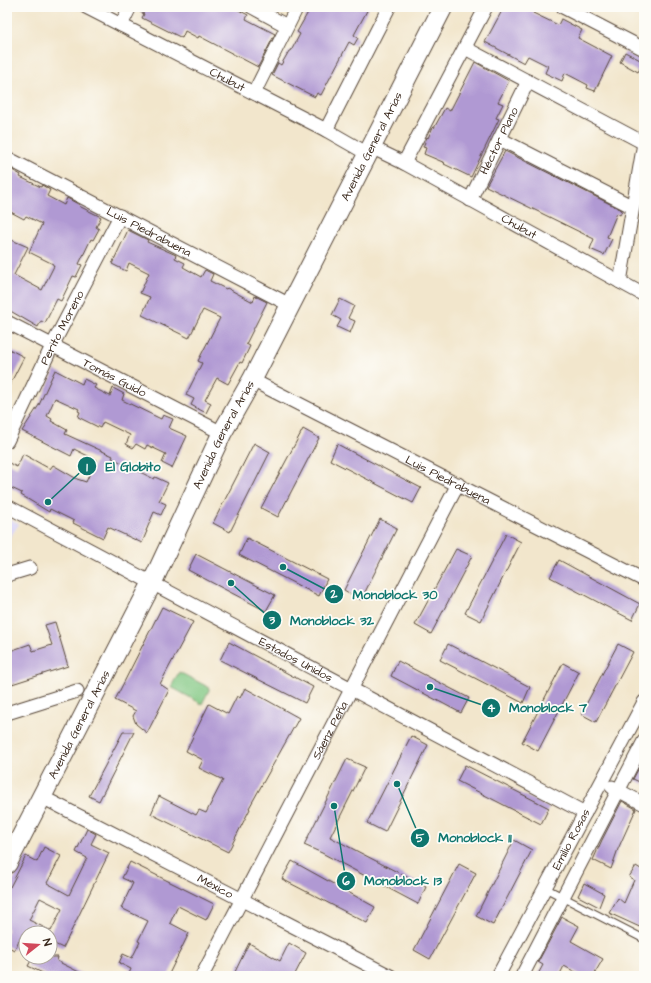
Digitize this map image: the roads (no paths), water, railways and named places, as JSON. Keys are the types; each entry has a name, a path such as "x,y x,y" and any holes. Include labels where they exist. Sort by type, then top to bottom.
{"main road":[{"name":"Avenida General Arias","path":"10,855 152,583 222,432 252,380 443,7"}],"street":[{"name":"Chubut","path":"86,7 326,130 370,150 404,163 644,295"},
{"path":"121,25 130,7"},
{"path":"252,7 287,26"},
{"path":"254,93 297,7"},
{"path":"326,130 389,7"},
{"path":"404,163 486,7"},
{"path":"570,9 644,49"},
{"path":"465,48 644,143 620,282"},
{"name":"Héctor Plano","path":"470,200 528,81"},
{"path":"500,139 633,208"},
{"name":"Luis Piedrabuena","path":"7,158 290,305"},
{"name":"Perito Moreno","path":"7,441 52,346 120,216"},
{"name":"Tomás Guido","path":"7,322 222,432"},
{"name":"Luis Piedrabuena","path":"252,380 644,580"},
{"name":"Sáenz Peña","path":"202,976 458,484"},
{"name":"Estados Unidos","path":"7,506 585,813"},
{"path":"7,576 30,568"},
{"path":"7,713 77,691"},
{"name":"Emilio Rosas","path":"498,976 644,702"},
{"name":"Emilio Rosas","path":"522,976 644,741"},
{"path":"601,782 644,804"},
{"name":"México","path":"42,796 390,976"}],"lane":[{"path":"545,888 644,939"}],"place":[{"name":"El Globito","path":"48,502"},
{"name":"Monoblock 30","path":"283,567"},
{"name":"Monoblock 32","path":"231,583"},
{"name":"Monoblock 7","path":"430,687"},
{"name":"Monoblock 11","path":"397,784"},
{"name":"Monoblock 13","path":"334,806"}]}
